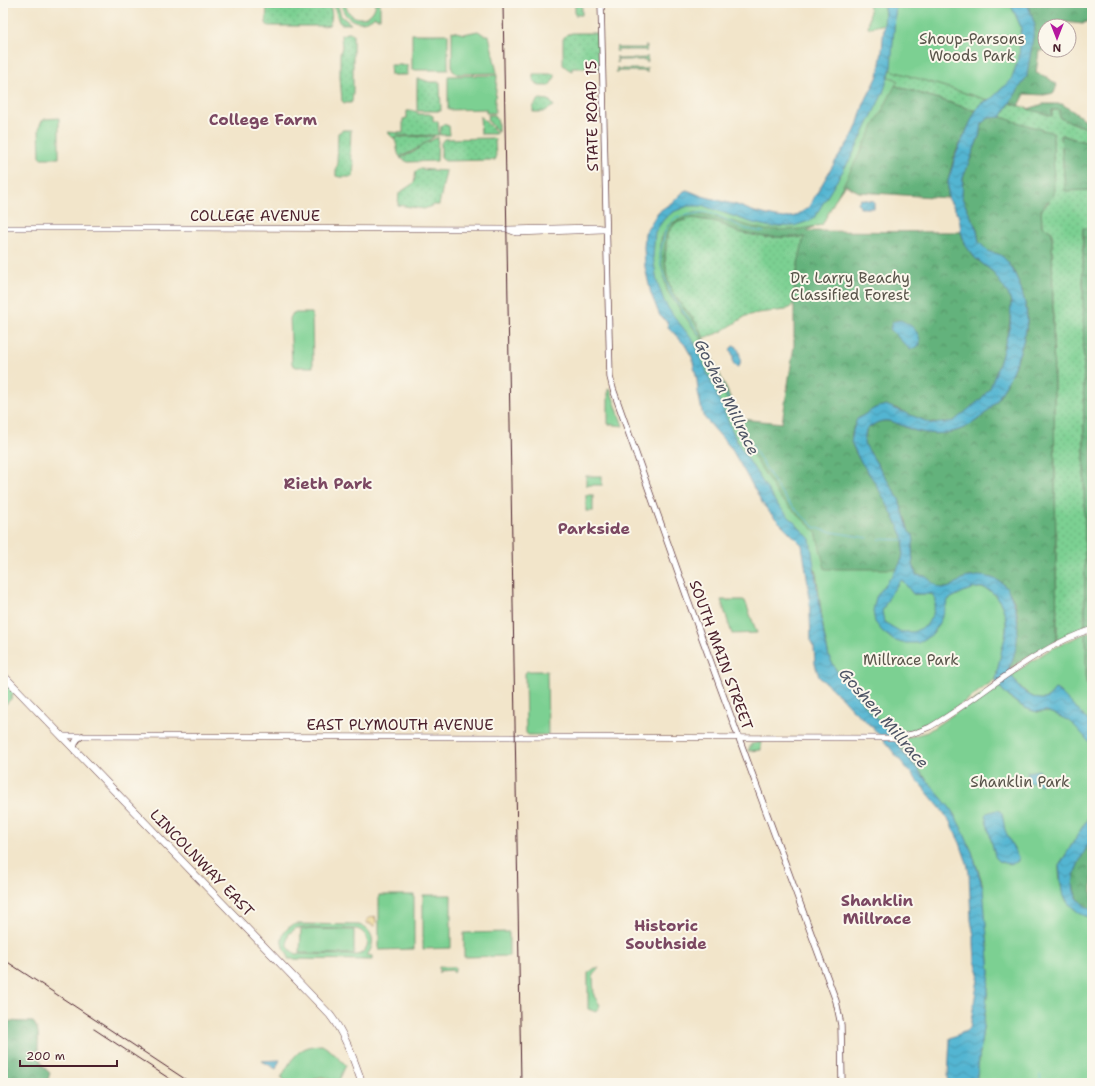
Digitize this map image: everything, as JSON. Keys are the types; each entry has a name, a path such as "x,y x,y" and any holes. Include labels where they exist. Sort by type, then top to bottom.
{"highway":[{"name":"LINCOLNWAY EAST","path":"3,675 330,1015 344,1039 362,1083"}],"main road":[{"name":"STATE ROAD 15","path":"602,3 606,229"},
{"name":"COLLEGE AVENUE","path":"3,228 507,229 597,227 606,229"},
{"name":"SOUTH MAIN STREET","path":"606,229 609,361 612,386 738,738 838,1008 841,1025 842,1083"},
{"name":"EAST PLYMOUTH AVENUE","path":"61,736 898,738 930,727 1056,643 1092,629"},
{"path":"76,751 75,743 78,738 82,736"}],"green space":[{"path":"267,3 329,3 332,17 329,25 323,26 268,26 266,23"},
{"path":"333,3 337,3 341,16 351,24 341,24 339,22"},
{"path":"341,3 345,3 347,10 351,14 360,18 366,17 370,14 374,10 376,3 380,3 380,18 376,18 375,16 364,22 354,21 345,14"},
{"path":"582,3 582,15 575,15 575,4"},
{"path":"870,3 880,4 884,8 885,24 868,28 870,10 868,5"},
{"name":"Shoup-Parsons Woods Park","path":"896,3 1010,3 1021,27 1019,58 1011,80 988,100 890,70"},
{"path":"1026,3 1092,3 1092,18 1083,24 1077,23 1077,18 1037,18 1038,58 1036,73 1047,77 1057,85 1054,93 1044,95 1025,94 1019,106 1010,103 1016,91 1029,8"},
{"path":"452,31 464,34 478,31 484,35 489,35 497,73 457,74 452,70"},
{"path":"352,33 353,35 353,93 352,102 344,103 342,101 340,77 340,54 342,47 341,35"},
{"path":"572,33 598,33 600,69 594,70 594,68 572,68 572,71 563,65 563,39 566,35"},
{"path":"412,34 448,34 448,70 412,70"},
{"path":"646,45 646,52 645,50 616,51 617,46 618,48 645,48"},
{"path":"617,56 618,59 646,58 647,56 648,61 647,63 646,60 618,60 617,63"},
{"path":"390,65 407,65 407,75 391,75"},
{"path":"617,67 618,69 646,69 647,67 647,73 646,71 618,71 618,73 616,73"},
{"path":"890,70 988,100 980,104 976,111 887,83"},
{"path":"533,74 555,74 555,77 549,86 539,86 533,79"},
{"path":"497,75 495,113 486,113 486,109 448,110 448,76"},
{"name":"Millrace Park","path":"886,76 898,80 822,225 801,229 766,230 695,212 668,225 661,239 660,259 667,291 701,339 745,442 779,497 816,532 825,569 897,569 913,594 933,594 948,600 962,592 982,588 993,593 1001,604 1005,615 1006,627 996,679 947,714 934,721 920,728 891,735 864,705 836,670 829,657 824,635 816,570 806,570 805,540 765,495 705,380 671,320 651,276 650,232 666,211 700,200 783,221 803,219 818,200"},
{"path":"417,79 430,82 440,82 441,111 417,111"},
{"name":"Dr. Larry Beachy Classified Forest","path":"887,83 976,111 955,154 948,181 948,198 859,192 845,185 817,225 807,231 961,232 966,246 975,258 994,274 1008,295 1011,302 1010,320 998,369 989,391 974,406 953,422 938,424 923,421 896,408 858,419 852,434 852,443 856,453 874,480 891,510 903,535 904,541 904,550 900,564 876,597 1005,640 1000,658 818,584 812,547 776,503 658,286 660,223 683,208 802,224","holes":["693,218 718,222 737,232 765,237 804,237 798,264 793,305 794,346 782,423 740,419 697,324 672,292 667,277 665,258 667,234 675,223"]},
{"path":"540,99 549,100 554,106 543,112 533,112 537,101"},
{"path":"1010,103 1052,116 1052,110 1059,110 1060,118 1092,130 1092,146 1091,144 1061,135 1065,190 1092,190 1092,228 1083,229 1085,629 1057,641 1052,232 1042,226 1041,209 1049,202 1001,117"},
{"path":"1043,104 1062,104 1092,124 1092,130 1060,118 1059,110 1052,110 1052,116 1028,109"},
{"path":"407,111 415,111 419,114 429,114 433,116 433,121 438,121 439,135 398,136 393,138 387,132 403,133 403,119 407,118"},
{"path":"488,115 495,115 498,122 498,132 487,120"},
{"path":"480,116 496,132 496,134 481,134"},
{"path":"1001,117 1053,133 1054,195 1041,209 1042,226 1052,232 1057,641 1032,654 1009,669 1015,651 1018,618 1015,603 1009,592 992,578 969,577 948,588 943,588 935,586 925,576 916,575 906,520 899,499 864,443 866,430 873,425 885,421 896,423 916,431 928,433 941,434 960,430 970,425 988,411 1003,391 1012,372 1026,331 1027,315 1024,297 1009,263 1000,255 990,252 979,242 977,229 962,198 963,178 981,131 982,123 989,118"},
{"path":"59,118 59,158 41,158 39,129 41,122 45,119"},
{"path":"443,124 449,126 450,135 440,135 441,126"},
{"path":"343,130 351,130 350,154 354,164 352,177 336,176 336,167 338,165 338,133"},
{"path":"1061,135 1091,144 1092,190 1065,191"},
{"path":"435,136 415,150 400,157 394,139 396,137"},
{"path":"438,137 437,161 408,162 400,158 414,152 424,144"},
{"path":"493,138 495,140 495,160 445,161 441,158 441,143 444,139"},
{"path":"420,169 446,171 439,205 434,205 424,209 398,205 399,193 414,183 416,171"},
{"path":"692,218 718,222 737,232 765,237 804,237 795,281 793,305 786,310 746,316 721,332 704,338 697,324 672,292 667,277 665,258 667,234 675,223"},
{"path":"1083,228 1092,228 1092,627 1085,629"},
{"path":"293,313 312,313 313,367 296,367 292,364 290,318"},
{"path":"608,389 610,389 623,426 608,424"},
{"path":"586,476 602,476 602,485 586,485"},
{"path":"586,495 593,495 593,511 586,511"},
{"path":"721,600 745,601 757,633 732,634"},
{"path":"1092,631 1092,700 1091,692 1086,682 1086,633"},
{"path":"1086,633 1086,682 1091,692 1092,700 1091,715 1088,721 1059,691 1055,689 1050,696 1037,699 1026,692 1011,675 1049,650"},
{"path":"527,671 547,671 548,735 528,735 526,733 525,673"},
{"path":"3,681 14,692 11,699 3,707"},
{"name":"Shanklin Park","path":"998,684 1010,698 1021,706 1032,711 1053,713 1070,721 1092,744 1092,814 1086,821 1059,866 1059,875 1066,900 1072,907 1092,919 1092,1083 976,1083 990,973 982,882 972,852 954,814 896,741 927,732"},
{"path":"761,742 761,750 748,751 751,744"},
{"path":"1092,839 1092,910 1082,903 1076,895 1074,877 1081,857"},
{"path":"379,895 414,895 414,949 379,950"},
{"path":"423,895 451,895 451,948 423,949"},
{"path":"292,925 359,925 364,927 368,930 372,938 372,946 367,955 373,956 373,960 288,959 283,947 282,939 284,932","holes":["296,928 357,929 362,931 368,942 365,950 357,955 297,954 289,949 287,943 289,934"]},
{"path":"301,929 354,930 354,954 300,953"},
{"path":"509,932 509,956 464,957 464,933"},
{"path":"439,967 453,967 455,968 455,971 454,973 452,970 439,971"},
{"path":"595,968 599,968 593,975 594,996 600,1005 596,1012 588,1009 588,973"},
{"path":"3,1021 33,1022 37,1027 38,1052 43,1066 50,1073 47,1083 3,1083"},
{"path":"322,1045 330,1050 346,1065 338,1083 333,1083 325,1077 316,1078 310,1083 289,1083 281,1078 288,1065 296,1055 307,1048"}],"sand":[{"path":"375,916 375,926 367,923 367,919"},
{"path":"327,1077 334,1082 310,1083 315,1078"}],"water":[{"path":"878,3 896,3 891,68 883,93 852,156 814,218 794,226 771,227 753,223 704,206 688,206 673,212 664,219 655,232 653,256 657,282 664,301 694,342 737,442 776,503 810,539 824,635 829,657 836,670 864,705 890,734 903,752 950,808 961,827 972,852 983,888 990,973 976,1083 950,1083 948,1077 950,1038 966,1031 970,1027 979,973 975,961 974,936 971,920 969,873 960,843 950,822 941,809 874,729 819,677 815,664 814,647 811,642 809,590 802,545 763,504 731,448 703,416 692,357 685,345 668,327 667,321 660,316 651,294 645,267 645,233 658,212 674,201 684,191 687,190 702,196 776,217 785,218 795,216 808,208 853,135 864,103 878,76 882,51 885,13 884,7"},
{"path":"1010,3 1026,3 1035,25 1027,76 1001,117 989,118 982,123 981,131 963,178 962,198 977,230 979,242 990,252 1000,255 1009,263 1024,297 1027,315 1026,331 1016,362 998,399 984,415 966,427 954,432 935,434 916,431 886,421 873,425 866,430 864,443 899,499 909,532 913,535 913,564 916,575 925,576 935,585 942,588 951,587 964,578 977,576 992,578 1002,583 1008,591 1015,606 1017,615 1017,643 1009,667 1013,678 1022,689 1032,697 1038,699 1046,699 1055,689 1058,691 1092,725 1092,744 1066,719 1046,711 1032,711 1025,708 1011,699 996,682 1006,635 1006,626 1005,615 1001,604 998,598 989,590 977,588 962,592 948,600 943,615 933,634 918,643 902,643 893,640 882,631 875,622 873,611 876,597 897,569 902,559 904,540 888,506 874,481 859,459 851,442 857,419 875,408 886,405 933,424 954,421 981,399 990,388 1000,361 1010,325 1011,302 1008,294 993,272 975,258 966,246 961,232 959,216 948,198 948,181 956,154 980,104 992,98 1011,80 1019,58 1021,27","holes":["902,580 913,594 932,594 936,600 933,614 926,626 913,632 901,632 884,622 882,611 890,595 900,581"]},
{"path":"861,199 874,201 874,208 860,208 858,202"},
{"path":"900,320 908,324 917,332 920,345 910,350 890,329 892,322"},
{"path":"733,346 736,346 740,355 740,365 737,367 733,363 733,356 730,349"},
{"path":"1039,770 1041,777 1044,780 1040,785 1036,782 1029,783 1027,772"},
{"path":"997,810 1002,813 1005,830 1018,858 1018,861 1015,863 1009,864 999,861 995,856 985,815"},
{"path":"1092,814 1093,836 1078,864 1073,881 1076,896 1082,904 1092,910 1092,919 1079,913 1068,903 1062,892 1059,866 1086,821"},
{"path":"280,1060 276,1069 262,1061"}],"waterway":[{"name":"Goshen Millrace","path":"700,335 674,299 661,267 660,253 666,228 676,217 704,212 714,214 746,229 764,232"},
{"name":"Goshen Millrace","path":"706,347 738,422 778,488 789,503 814,527 826,531 868,538"},
{"path":"879,539 904,540"},
{"path":"1040,1075 1041,1083"}],"railway":[{"path":"503,3 521,1083"},
{"path":"3,959 191,1083"},
{"path":"94,1029 176,1083"}],"district":[{"name":"College Farm","path":"263,119"},
{"name":"Rieth Park","path":"328,483"},
{"name":"Parkside","path":"594,528"},
{"name":"Shanklin Millrace","path":"877,909"},
{"name":"Historic Southside","path":"666,934"}]}
